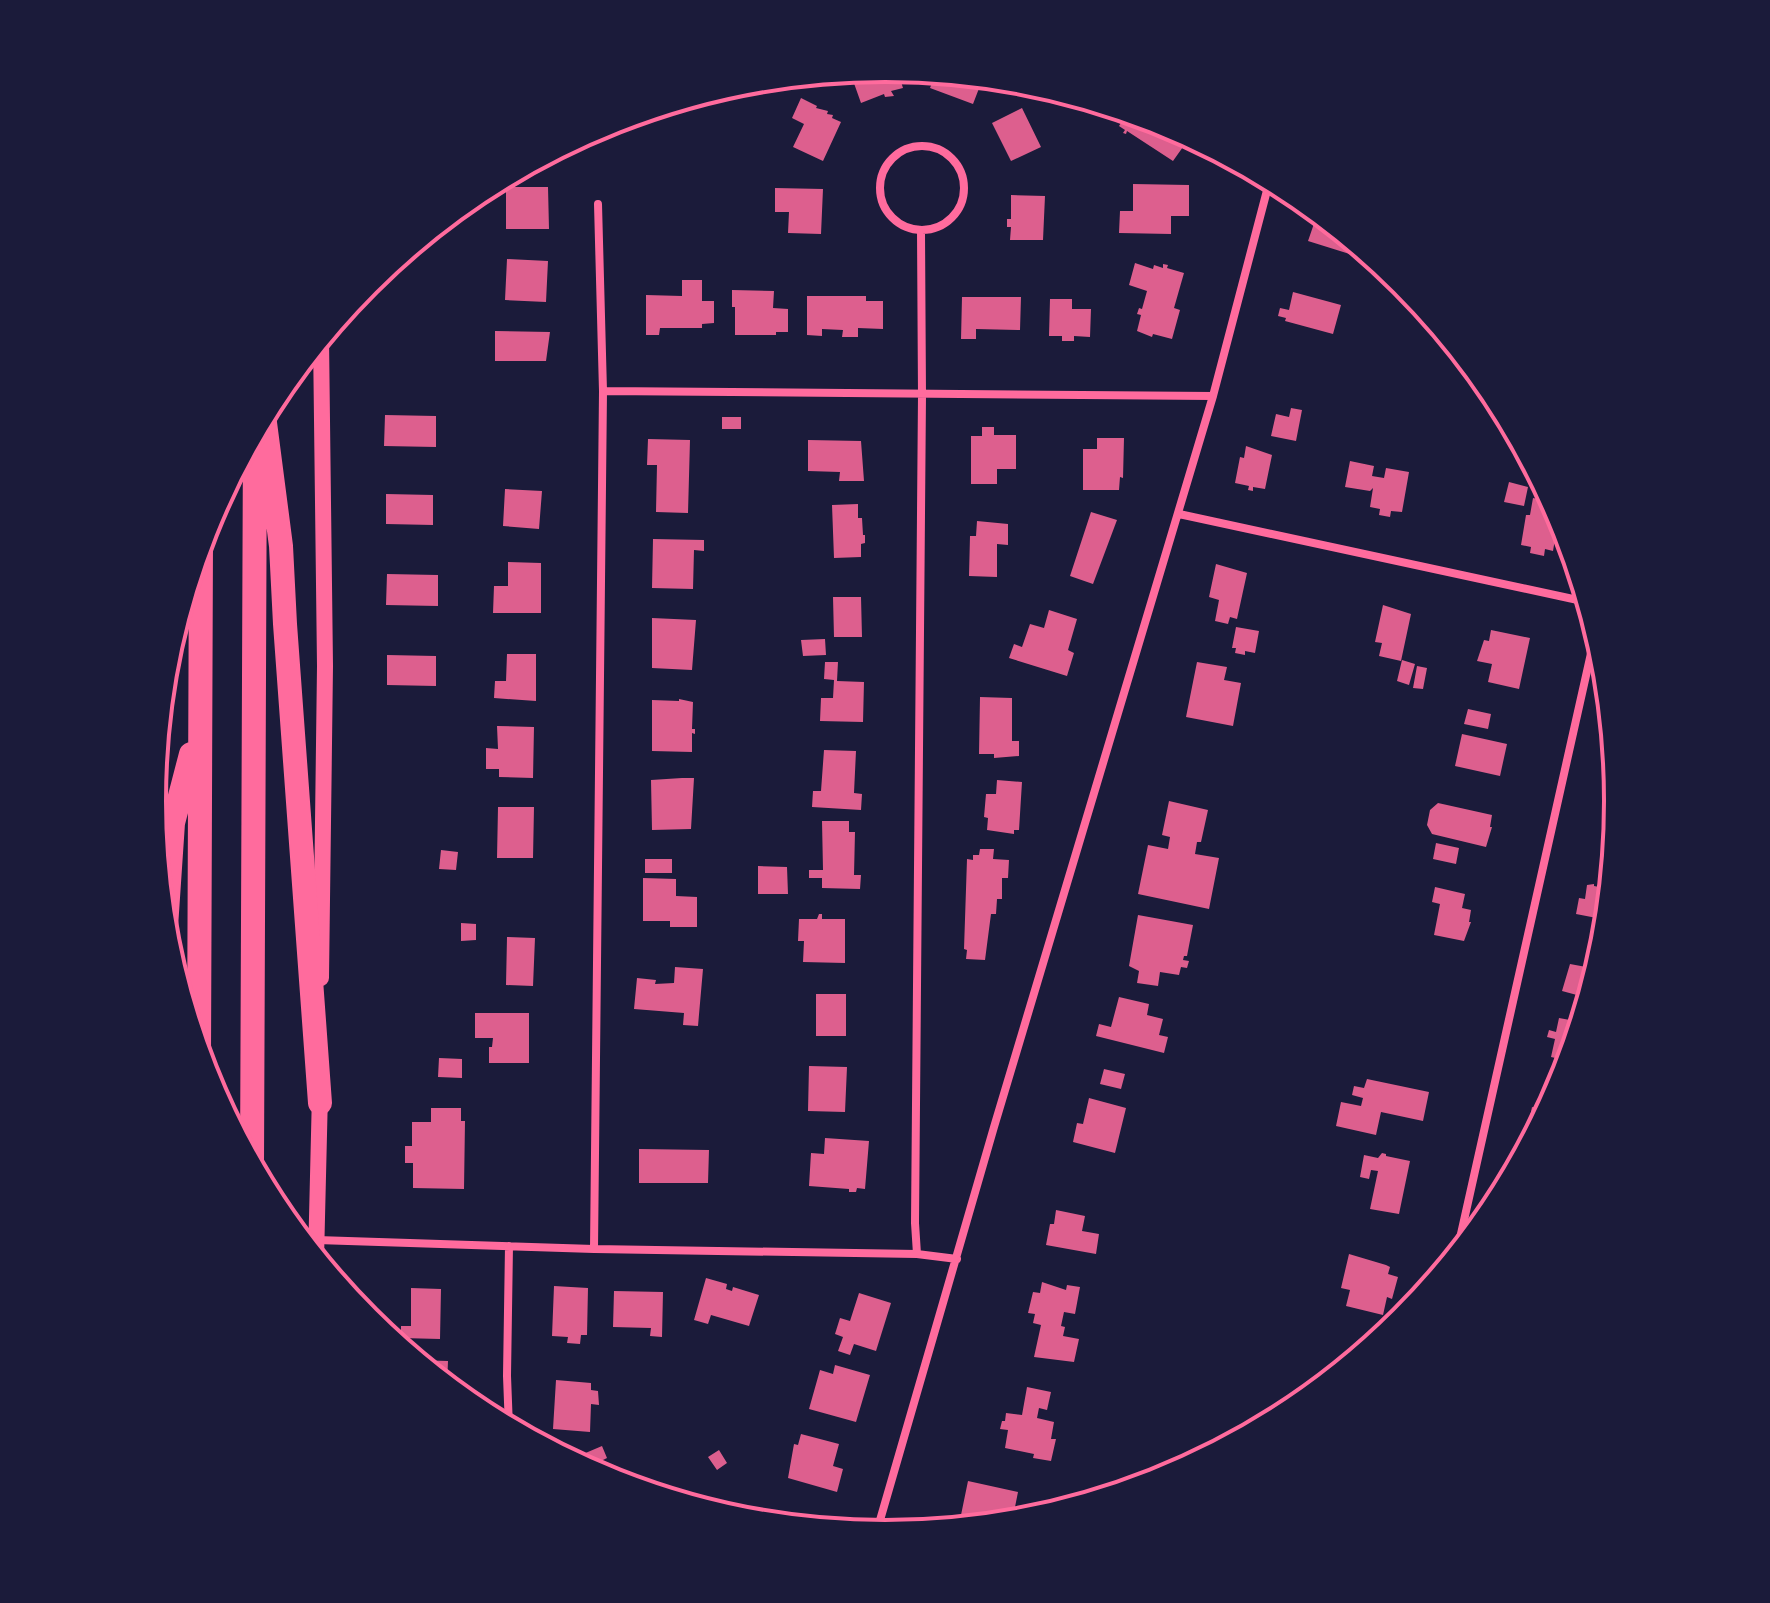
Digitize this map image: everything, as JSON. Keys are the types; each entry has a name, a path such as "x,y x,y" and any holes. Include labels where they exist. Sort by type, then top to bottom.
{"highway":[{"path":"267,435 281,546 320,1103"},
{"path":"252,1143 255,455"},
{"path":"199,1017 201,580"},
{"path":"170,873 173,823 200,721"}],"main road":[{"path":"317,1243 325,707 321,354"}],"street":[{"path":"922,145 948,153 963,175 963,202 947,224 921,232 896,223 880,201 881,174 897,153 922,145"},
{"path":"880,1521 1179,514 1267,192"},
{"path":"594,1249 603,391 598,204"},
{"path":"917,1254 921,232"},
{"path":"603,391 1213,396"},
{"path":"1179,514 1575,599"},
{"path":"1461,1232 1590,657"},
{"path":"317,1240 594,1249 917,1254 957,1259"},
{"path":"508,1415 509,1246"}],"building":[{"path":"854,83 901,83 903,88 891,91 894,96 885,97 884,94 861,103"},
{"path":"932,84 979,88 973,104 930,88"},
{"path":"801,98 816,108 828,111 827,114 841,122 823,161 793,147 804,124 792,118"},
{"path":"1022,108 1041,147 1011,161 992,123"},
{"path":"1121,122 1183,147 1173,161 1127,131 1123,133 1125,130 1119,126"},
{"path":"1133,184 1189,185 1189,216 1171,216 1171,234 1119,233 1120,211 1133,211"},
{"path":"511,187 548,187 549,229 506,229 506,190"},
{"path":"775,188 823,189 821,234 788,233 789,212 775,212"},
{"path":"1011,195 1045,196 1043,240 1010,240 1011,227 1007,227 1007,219 1011,219"},
{"path":"1314,224 1351,254 1308,241"},
{"path":"507,259 548,261 546,302 505,300"},
{"path":"1135,263 1153,269 1154,265 1163,268 1163,264 1168,265 1167,268 1184,273 1174,308 1180,310 1172,339 1153,334 1152,337 1137,331 1141,315 1137,314 1139,308 1142,309 1147,291 1129,285"},
{"path":"682,280 702,280 702,301 714,301 714,323 702,324 702,328 660,328 659,335 646,335 646,295 682,296"},
{"path":"732,290 774,291 773,308 788,309 788,332 735,335"},
{"path":"1293,292 1341,305 1333,334 1285,321 1286,318 1278,316 1280,308 1289,310"},
{"path":"807,296 866,296 866,301 883,301 883,329 858,328 858,337 842,337 843,330 822,329 822,336 807,335"},
{"path":"962,297 1021,297 1020,330 976,329 976,339 961,339"},
{"path":"1050,299 1072,299 1072,309 1091,309 1090,337 1074,336 1074,341 1062,341 1062,336 1049,336"},
{"path":"495,331 550,332 546,361 495,361"},
{"path":"1291,408 1302,410 1296,441 1271,436 1276,414 1289,417"},
{"path":"385,415 436,416 436,447 384,446"},
{"path":"722,417 741,417 741,429 722,429"},
{"path":"982,427 994,427 994,435 1016,435 1016,469 997,469 997,484 971,484 971,436 982,436"},
{"path":"1097,438 1124,438 1123,478 1120,477 1119,490 1083,490 1083,449 1097,449"},
{"path":"648,439 690,440 688,513 656,512 657,465 647,465"},
{"path":"808,440 861,441 864,481 839,481 840,472 808,471"},
{"path":"1246,446 1272,455 1265,489 1253,487 1253,491 1248,490 1249,486 1235,483 1240,457 1244,458"},
{"path":"1350,461 1374,466 1372,476 1384,478 1386,468 1409,472 1402,512 1391,511 1390,517 1379,515 1380,509 1370,507 1373,488 1370,491 1345,487"},
{"path":"1509,482 1528,487 1524,506 1504,502"},
{"path":"505,489 542,491 539,529 503,526"},
{"path":"386,494 433,495 433,525 386,524"},
{"path":"1533,498 1537,499 1555,540 1553,551 1545,549 1544,556 1530,553 1531,547 1521,545 1526,515 1530,515"},
{"path":"858,504 858,518 862,518 865,535 861,557 834,558 832,505"},
{"path":"1091,512 1117,520 1093,584 1070,576"},
{"path":"977,521 1008,524 1008,545 997,544 997,577 969,576 970,536 976,536"},
{"path":"653,539 704,540 704,551 694,550 693,589 652,588"},
{"path":"508,562 541,563 541,613 493,613 494,586 508,586"},
{"path":"1216,564 1247,573 1237,619 1230,617 1228,624 1215,621 1219,600 1209,597"},
{"path":"387,574 438,575 438,606 386,605"},
{"path":"833,597 861,597 862,637 834,637"},
{"path":"1383,605 1411,614 1401,661 1379,656 1382,643 1375,642"},
{"path":"1049,610 1077,619 1068,650 1074,653 1067,676 1009,658 1014,644 1022,647 1030,624 1044,628"},
{"path":"652,618 696,620 692,670 652,668"},
{"path":"1236,627 1259,631 1255,653 1235,653 1236,648 1232,648"},
{"path":"1491,630 1530,638 1519,689 1488,682 1492,664 1477,661 1484,640 1489,641"},
{"path":"825,639 826,655 803,656 801,640"},
{"path":"507,654 536,654 536,701 494,698 495,681 506,681"},
{"path":"387,655 436,656 436,686 387,685"},
{"path":"1402,660 1415,664 1409,685 1397,681"},
{"path":"825,662 838,662 837,681 864,682 863,722 820,721 821,698 833,698 834,680 824,679"},
{"path":"1197,662 1227,667 1224,680 1241,683 1233,726 1186,717"},
{"path":"1417,666 1427,668 1423,689 1413,688"},
{"path":"980,697 1012,698 1012,741 1019,741 1019,756 994,758 994,754 979,754"},
{"path":"652,700 693,702 692,729 695,729 695,734 692,733 692,752 652,751"},
{"path":"1468,709 1491,714 1488,729 1464,724"},
{"path":"497,726 534,727 533,778 499,777 499,769 486,769 486,748 498,749"},
{"path":"1462,734 1507,744 1500,776 1455,766"},
{"path":"824,750 856,751 854,793 862,794 861,810 812,807 813,791 821,791"},
{"path":"694,778 691,829 652,830 651,780"},
{"path":"997,780 1022,782 1019,830 1014,830 1014,834 987,830 988,818 984,817 986,794 996,794"},
{"path":"1169,801 1208,810 1195,854 1219,858 1209,909 1138,894 1148,845 1168,849 1170,837 1162,835"},
{"path":"1438,803 1492,815 1486,847 1432,834 1427,825 1430,810"},
{"path":"498,807 534,807 533,858 497,858"},
{"path":"822,821 849,821 849,832 855,832 854,875 861,875 860,889 822,888 822,878 809,878 809,870 823,870"},
{"path":"1436,843 1459,848 1456,864 1433,859"},
{"path":"980,849 994,849 993,859 1009,860 1008,878 1002,878 1002,899 997,899 996,914 991,914 985,960 966,959 967,950 964,949 967,859 973,860 973,855 979,855"},
{"path":"441,850 458,852 456,870 439,869"},
{"path":"645,859 672,859 672,873 645,873"},
{"path":"758,866 787,867 788,894 758,894"},
{"path":"643,878 676,879 676,896 697,897 697,927 670,927 670,921 643,921"},
{"path":"1587,885 1599,887 1595,918 1576,914 1579,898 1585,899"},
{"path":"1435,887 1465,894 1462,908 1471,910 1471,922 1464,941 1434,935 1440,904 1432,902"},
{"path":"822,914 822,919 845,919 845,963 803,962 804,941 798,941 799,919 817,919"},
{"path":"1138,915 1193,925 1187,956 1183,960 1189,961 1187,968 1181,967 1179,975 1160,972 1158,986 1137,983 1139,971 1129,966"},
{"path":"461,923 476,924 476,940 461,941"},
{"path":"507,937 535,938 533,986 506,985"},
{"path":"1570,964 1585,967 1578,995 1562,991"},
{"path":"675,967 703,969 698,1026 683,1025 684,1013 634,1009 637,978 656,980 655,984 674,983"},
{"path":"816,994 846,994 846,1036 816,1036"},
{"path":"1119,997 1149,1004 1147,1015 1163,1019 1159,1035 1168,1037 1164,1053 1096,1036 1099,1024 1111,1027"},
{"path":"475,1013 529,1013 529,1063 489,1063 489,1047 492,1047 493,1038 475,1038"},
{"path":"1559,1018 1570,1020 1557,1058 1551,1057 1555,1039 1547,1037 1549,1030 1556,1032"},
{"path":"439,1058 462,1059 462,1078 438,1077"},
{"path":"809,1066 847,1067 845,1112 808,1111"},
{"path":"1104,1069 1125,1074 1121,1089 1100,1084"},
{"path":"1367,1079 1429,1092 1423,1121 1381,1112 1376,1135 1336,1126 1341,1102 1361,1106 1363,1098 1352,1095 1354,1086 1364,1088"},
{"path":"1089,1098 1126,1108 1115,1153 1073,1142 1077,1123 1083,1124"},
{"path":"431,1108 461,1108 461,1121 465,1121 464,1189 413,1188 413,1163 405,1163 405,1146 412,1146 412,1122 431,1122"},
{"path":"825,1138 869,1141 865,1189 857,1188 856,1192 849,1192 849,1189 809,1186 811,1153 824,1154"},
{"path":"639,1149 709,1150 708,1183 639,1183"},
{"path":"1382,1153 1410,1161 1399,1214 1370,1209 1378,1171 1371,1170 1369,1179 1360,1177 1364,1155 1378,1158"},
{"path":"1056,1210 1085,1216 1082,1231 1099,1234 1096,1254 1046,1245"},
{"path":"1349,1254 1386,1265 1390,1267 1388,1274 1398,1277 1392,1299 1387,1297 1383,1315 1346,1306 1350,1290 1341,1288"},
{"path":"706,1278 727,1284 726,1289 732,1291 733,1287 759,1295 749,1326 711,1315 708,1324 694,1320"},
{"path":"1042,1282 1066,1290 1067,1285 1080,1287 1075,1314 1064,1312 1061,1326 1065,1327 1063,1336 1079,1339 1074,1362 1034,1357 1041,1325 1033,1323 1035,1314 1028,1313 1033,1292 1040,1293"},
{"path":"554,1286 588,1288 587,1335 581,1335 580,1344 567,1343 568,1337 552,1336"},
{"path":"411,1288 441,1289 440,1339 407,1338 401,1333 401,1326 411,1326"},
{"path":"614,1291 663,1292 662,1337 650,1336 651,1328 613,1327"},
{"path":"859,1293 891,1303 876,1351 854,1344 850,1355 838,1351 843,1337 835,1334 840,1318 850,1321"},
{"path":"433,1361 448,1361 448,1372"},
{"path":"835,1365 870,1375 856,1422 809,1409 820,1370 833,1374"},
{"path":"556,1380 591,1383 591,1390 598,1391 599,1405 591,1404 590,1432 553,1429"},
{"path":"1027,1387 1051,1392 1047,1410 1039,1408 1037,1418 1054,1422 1051,1439 1056,1439 1051,1461 1005,1448 1008,1430 1000,1429 1002,1421 1005,1421 1006,1413 1022,1415"},
{"path":"801,1434 839,1444 833,1466 843,1469 837,1492 788,1478 794,1444 798,1445"},
{"path":"602,1446 607,1458 600,1462 583,1454"},
{"path":"719,1450 727,1463 717,1470 708,1457"},
{"path":"968,1481 1018,1492 1015,1509 961,1515"}]}
